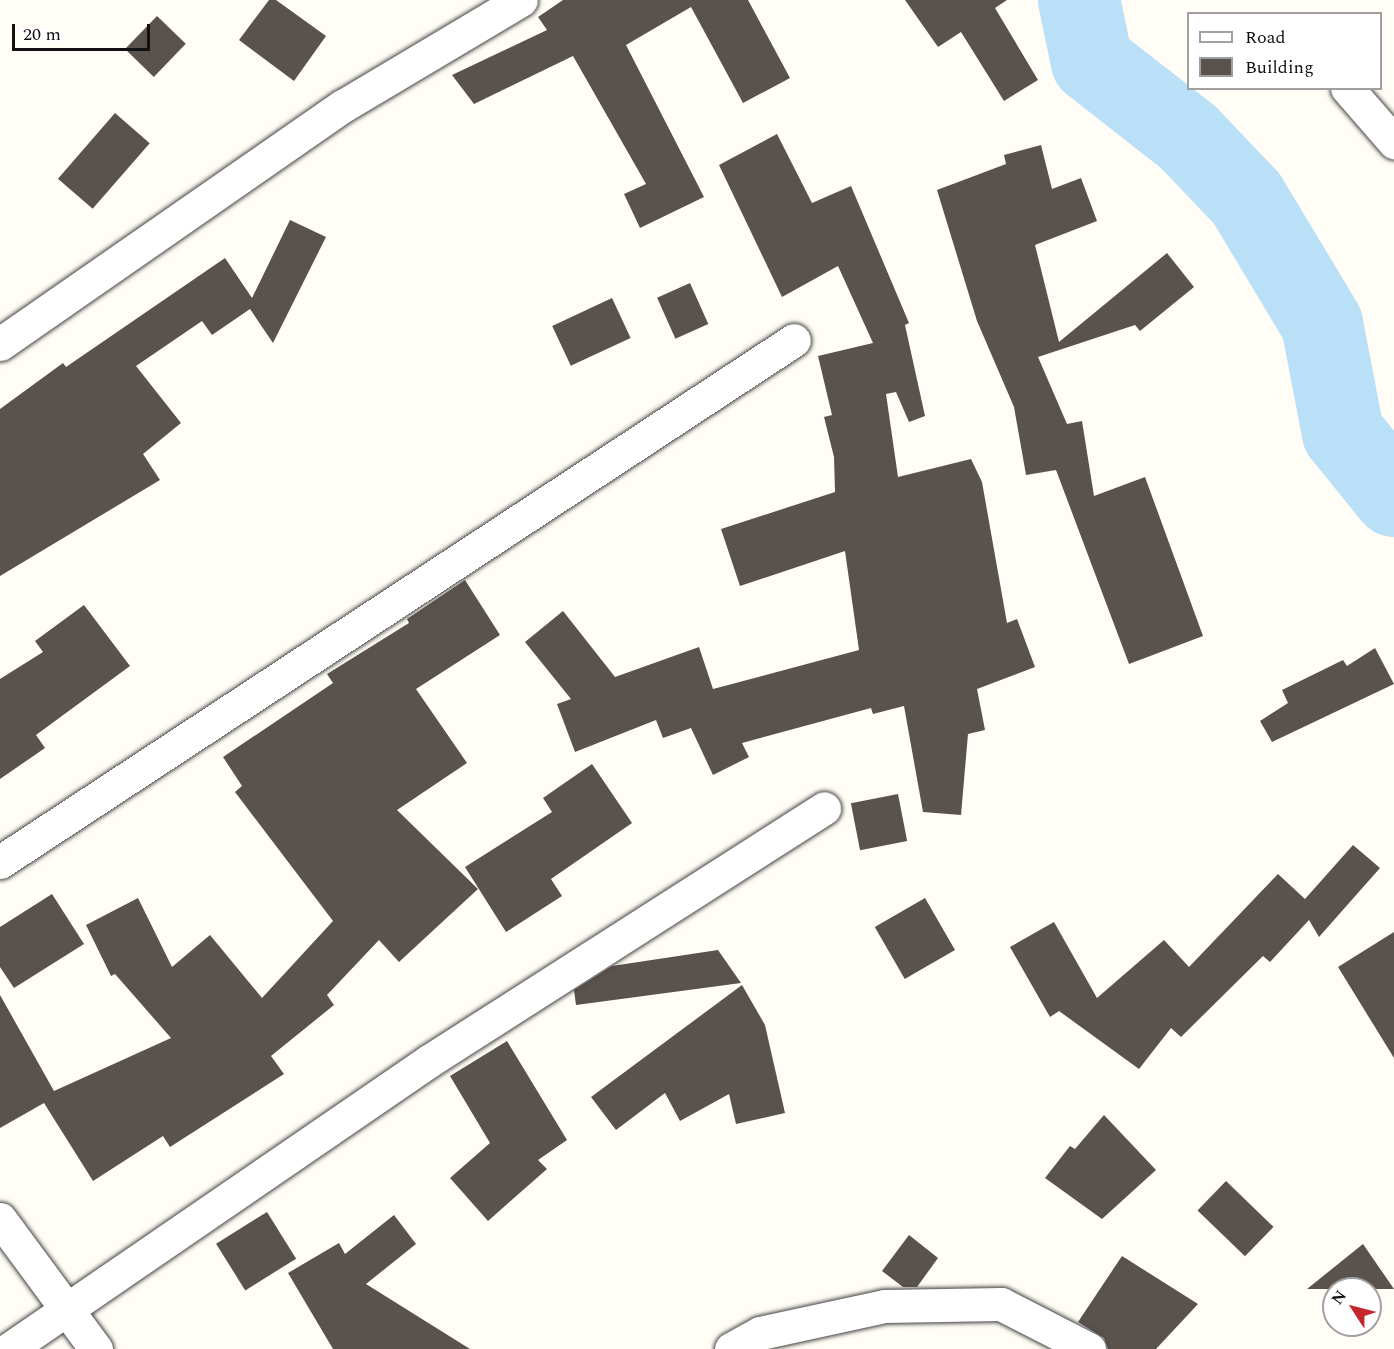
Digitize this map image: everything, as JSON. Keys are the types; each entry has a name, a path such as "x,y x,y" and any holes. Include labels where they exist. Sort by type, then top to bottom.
{"street":[{"path":"0,344 343,106 521,0"},
{"path":"1349,90 1394,142"},
{"path":"0,862 794,340"},
{"path":"9,1349 69,1310 429,1060 824,808"},
{"path":"0,1219 96,1349"},
{"path":"731,1349 760,1333 885,1306 1001,1304 1089,1349"}],"building":[{"path":"269,0 276,0 326,36 294,81 239,40"},
{"path":"563,0 748,0 790,78 743,103 691,7 626,45 704,197 640,228 624,194 646,184 573,56 474,104 452,75 547,30 538,17"},
{"path":"905,0 1007,0 995,8 1038,80 1004,101 961,32 938,47"},
{"path":"157,16 186,44 154,77 125,49"},
{"path":"115,113 150,143 93,209 58,179"},
{"path":"777,134 812,203 851,186 909,323 905,325 925,416 909,422 896,392 886,394 898,477 971,459 982,482 1007,623 1017,619 1035,667 977,689 985,730 968,734 961,815 923,812 904,706 873,714 871,708 742,743 749,757 713,775 691,728 663,738 656,720 575,752 557,704 571,699 525,642 563,611 615,677 699,647 713,689 859,650 845,551 740,586 721,529 835,492 834,457 824,417 832,415 818,356 873,343 838,266 782,297 719,165"},
{"path":"1041,145 1052,189 1081,178 1097,221 1035,245 1059,342 1167,253 1194,287 1140,331 1135,325 1038,357 1067,424 1082,421 1094,496 1145,477 1203,636 1129,664 1056,470 1026,475 1014,407 977,321 937,190 1006,164 1004,155"},
{"path":"290,220 326,237 273,343 250,309 212,335 202,321 136,366 181,423 143,454 160,480 0,576 0,409 63,363 66,367 225,258 252,298"},
{"path":"690,283 708,324 675,339 657,298"},
{"path":"612,298 631,338 571,366 552,326"},
{"path":"465,580 500,635 416,689 467,763 397,810 478,889 399,962 379,940 327,995 334,1005 271,1056 284,1074 170,1147 163,1136 93,1181 44,1103 0,1128 0,995 54,1091 171,1038 115,974 111,976 86,925 138,898 172,967 210,935 262,998 333,921 235,792 242,786 223,757 333,683 327,674 409,623 407,619"},
{"path":"84,605 130,666 36,735 45,748 0,779 0,679 43,652 35,641"},
{"path":"1375,648 1394,684 1272,742 1260,721 1288,703 1282,690 1343,660 1347,666"},
{"path":"592,764 632,823 551,879 562,896 506,932 465,867 552,812 543,798"},
{"path":"898,794 907,841 860,850 851,803"},
{"path":"1353,845 1380,868 1319,937 1309,920 1270,962 1263,956 1181,1037 1171,1028 1139,1069 1059,1011 1050,1017 1010,947 1054,922 1097,998 1164,940 1189,967 1278,874 1305,899"},
{"path":"52,894 84,944 14,988 0,967 0,927"},
{"path":"925,898 955,950 905,979 875,927"},
{"path":"1394,932 1394,1058 1338,967"},
{"path":"718,950 741,983 576,1005 574,990 612,966"},
{"path":"742,985 765,1025 785,1113 736,1124 729,1094 680,1121 665,1093 616,1130 591,1097"},
{"path":"507,1041 567,1140 538,1160 547,1169 488,1221 450,1178 490,1143 450,1076"},
{"path":"1104,1115 1156,1170 1102,1219 1045,1178 1070,1146 1075,1149"},
{"path":"1226,1181 1273,1227 1245,1256 1198,1210"},
{"path":"267,1212 296,1259 245,1290 216,1244"},
{"path":"394,1215 416,1244 366,1284 470,1349 333,1349 288,1273 339,1243 345,1254"},
{"path":"909,1235 938,1258 917,1287 903,1287 882,1271"},
{"path":"1363,1244 1394,1289 1382,1289 1382,1277 1322,1277 1322,1289 1307,1289"},
{"path":"1122,1256 1198,1304 1156,1349 1108,1349 1104,1338 1078,1322"}],"waterway":[{"path":"1079,0 1092,62 1188,137 1247,199 1322,324 1343,433 1394,496"}]}
